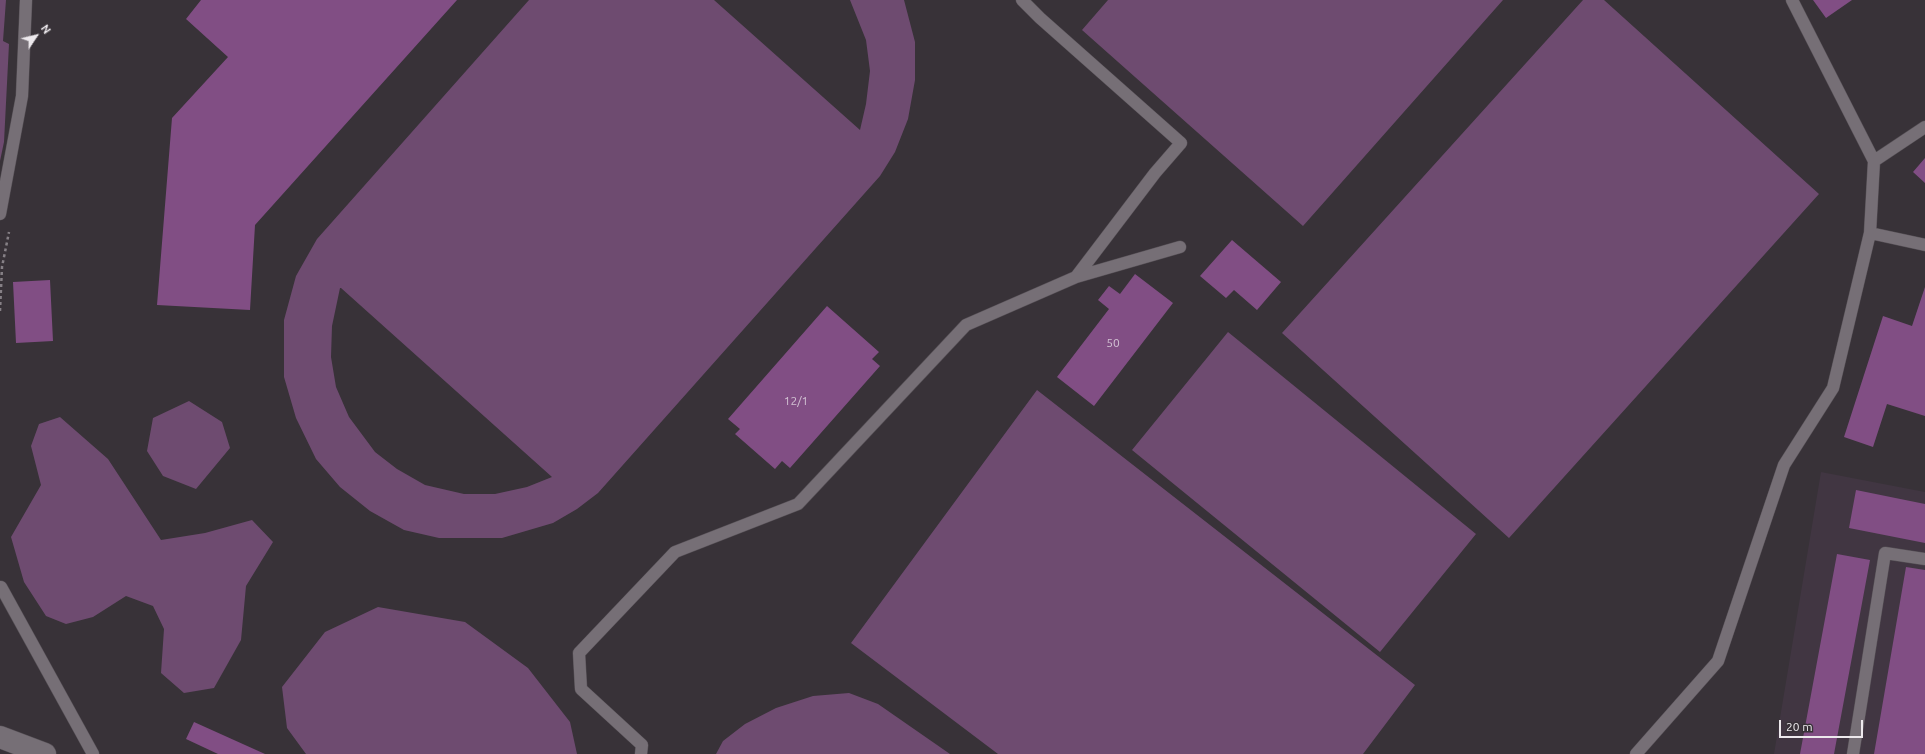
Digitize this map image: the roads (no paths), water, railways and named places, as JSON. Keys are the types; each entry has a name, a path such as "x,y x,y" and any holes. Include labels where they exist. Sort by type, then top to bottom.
{"street":[{"path":"0,737 45,754"}],"lane":[{"path":"0,214 22,96 26,0"},
{"path":"1022,0 1181,143 1155,173 1076,277"},
{"path":"1636,754 1718,661 1784,465 1832,388 1870,233 1874,161 1792,0"},
{"path":"1874,161 1925,127"},
{"path":"1870,233 1925,245"},
{"path":"641,754 642,745 582,689 579,652 675,552 798,504 966,325 1076,277 1180,247"},
{"path":"1853,754 1885,553 1925,560"},
{"path":"1,587 93,754"}]}
